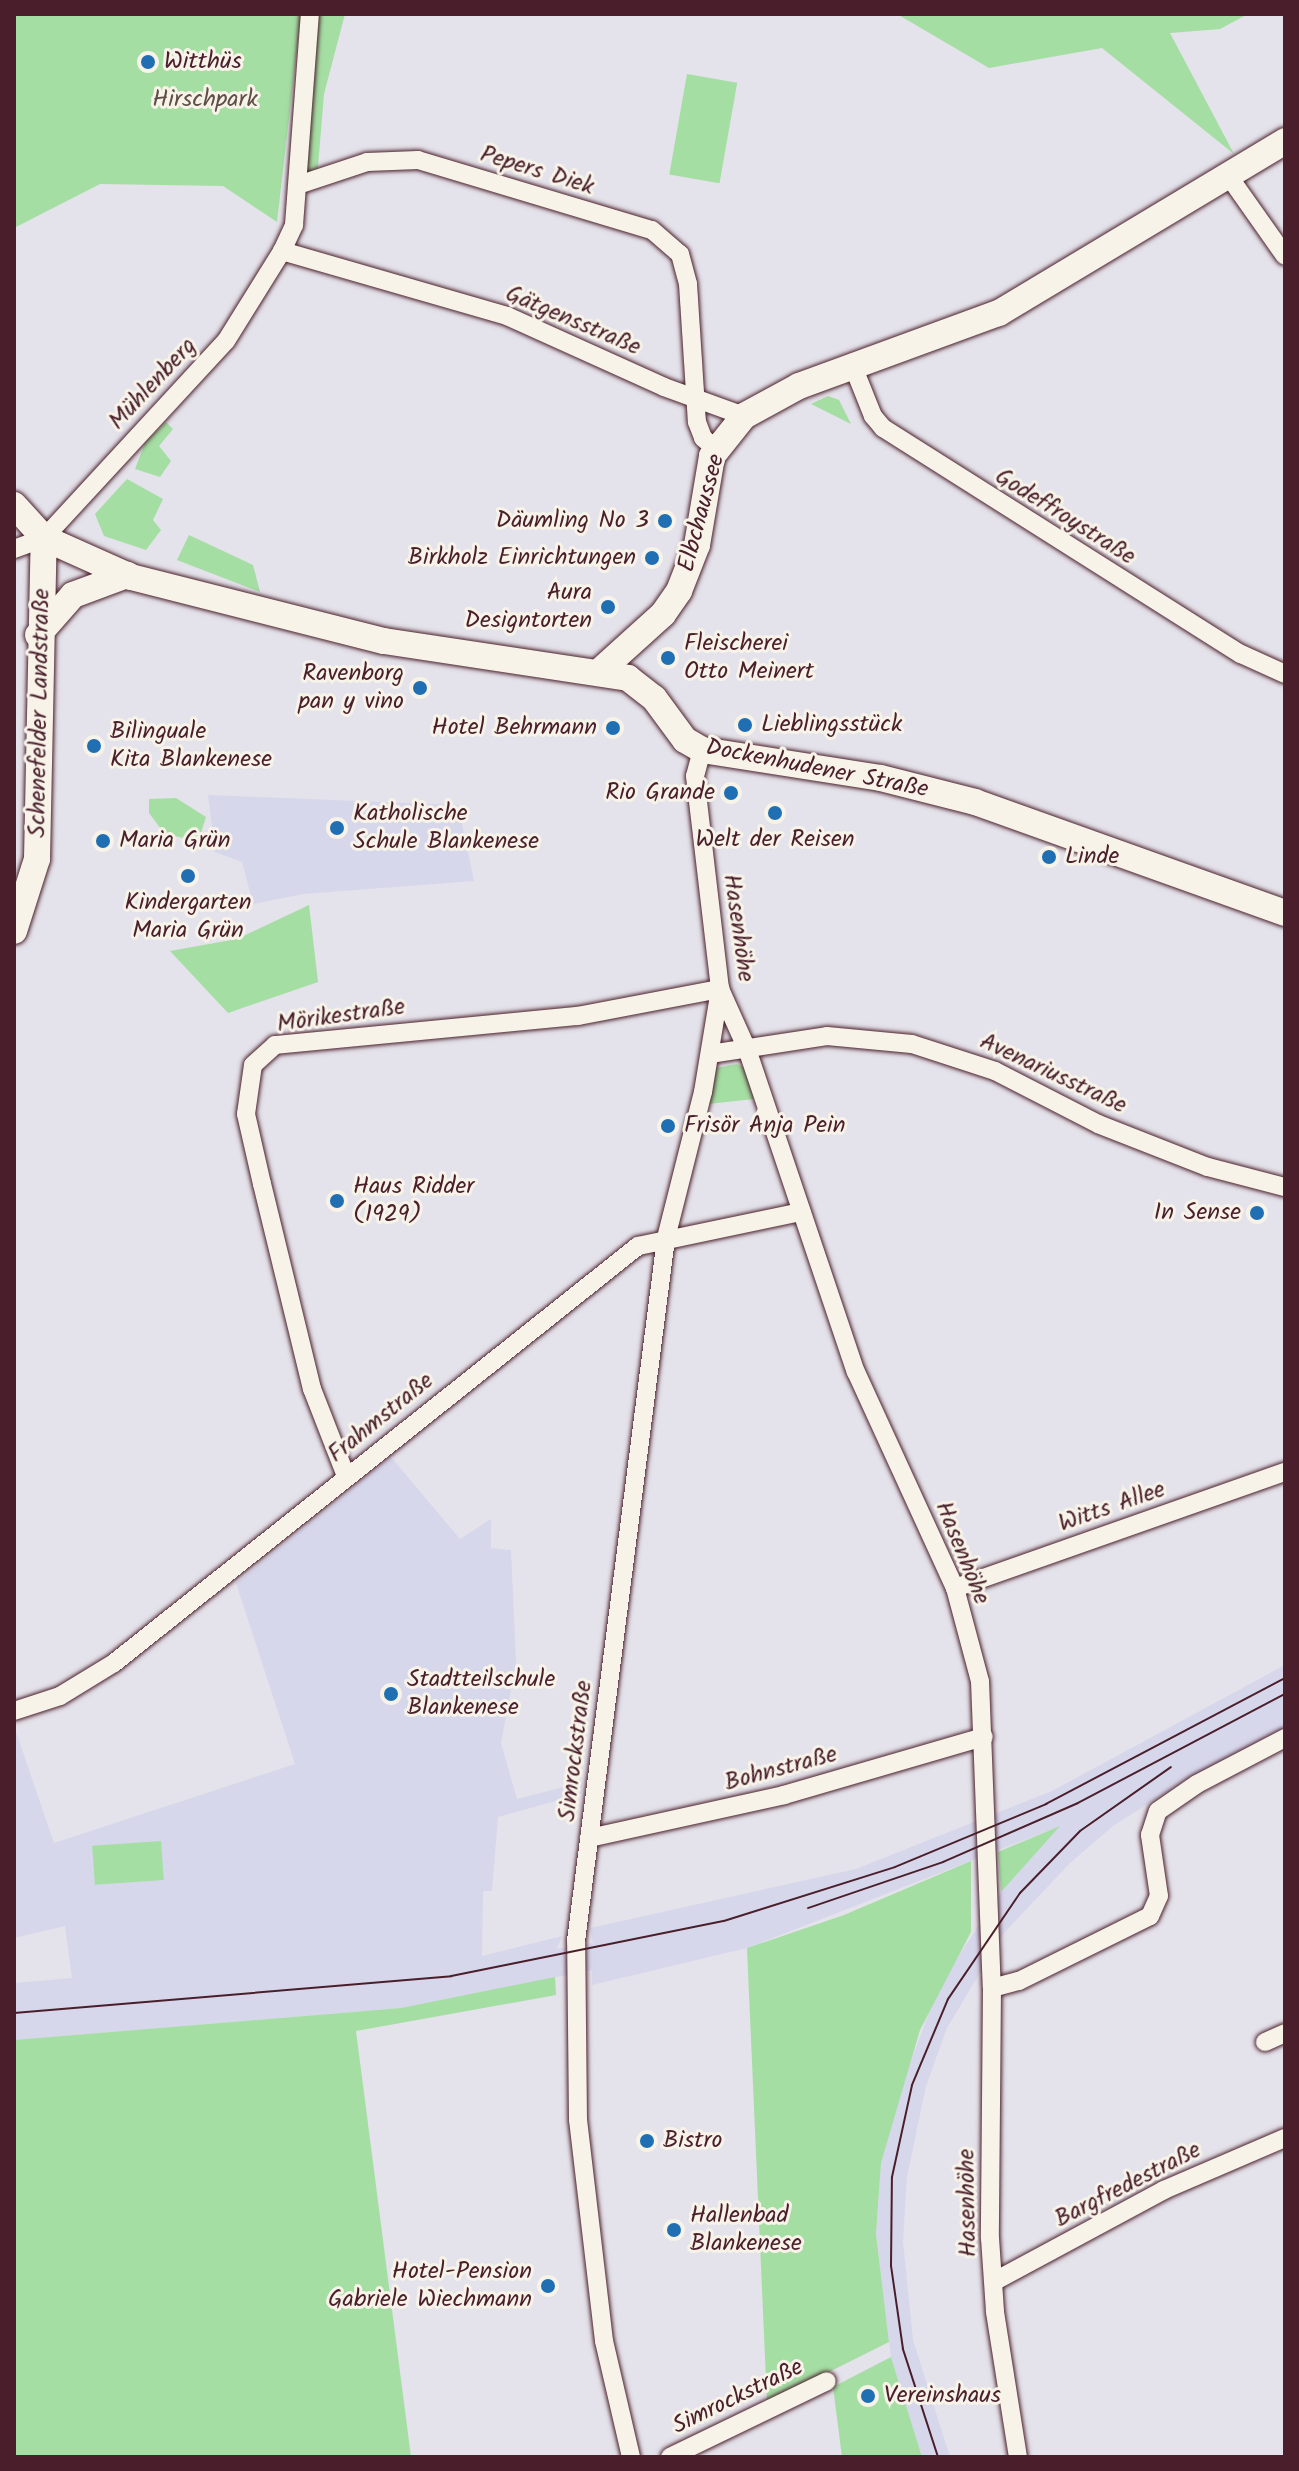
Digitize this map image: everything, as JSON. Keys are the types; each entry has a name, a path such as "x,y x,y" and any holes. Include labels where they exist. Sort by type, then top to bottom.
{"main road":[{"name":"Elbchaussee","path":"600,671 663,614 679,591 697,545 705,482 716,449 744,416 777,396 999,313 1230,178 1285,141"},
{"path":"14,505 44,538 127,575 384,641 600,671"},
{"name":"Schenefelder Landstraße","path":"14,931 37,859 38,635 44,538"},
{"path":"38,635 73,595 127,575"},
{"name":"Dockenhudener Straße","path":"600,671 645,689 685,740 702,750 881,778 975,802 1285,913"}],"street":[{"path":"282,251 294,225 299,104 310,14"},
{"name":"Pepers Diek","path":"298,185 367,162 418,160 652,230 680,254 688,284 696,398"},
{"path":"1230,178 1285,256"},
{"name":"Gätgensstraße","path":"282,251 507,316 744,416"},
{"name":"Mühlenberg","path":"44,538 226,341 282,251"},
{"name":"Godeffroystraße","path":"853,366 873,416 883,428 1241,654 1285,674"},
{"path":"696,398 700,434 716,449"},
{"path":"14,549 44,538"},
{"name":"Hasenhöhe","path":"702,750 695,776 720,989 747,1049 856,1372 955,1588 980,1681 992,1988 995,2281 1018,2457"},
{"name":"Simrockstraße","path":"631,2457 604,2341 577,2106 576,1941 666,1238 710,1054 720,989"},
{"name":"Mörikestraße","path":"346,1476 312,1389 246,1114 253,1065 275,1045 578,1016 720,989"},
{"name":"Avenariusstraße","path":"747,1049 827,1036 912,1044 995,1071 1098,1124 1208,1167 1285,1187"},
{"path":"710,1054 747,1049"},
{"name":"Frahmstraße","path":"14,1711 92,1679 638,1246 801,1212"},
{"name":"Witts Allee","path":"955,1588 1285,1472"},
{"name":"Bohnstraße","path":"589,1838 784,1795 984,1737"},
{"path":"992,1988 1019,1981 1150,1916 1159,1896 1150,1835 1158,1811 1197,1784 1285,1738"},
{"path":"1265,2042 1285,2033"},
{"name":"Bargfredestraße","path":"995,2281 1135,2205 1285,2138"},
{"name":"Simrockstraße","path":"670,2457 827,2381"}],"shaded area":[{"name":"Katholische Schule Blankenese","path":"208,795 458,805 474,881 303,894 253,904 242,862 215,852"},
{"name":"Stadtteilschule Blankenese","path":"391,1457 460,1539 491,1519 491,1548 511,1550 516,1663 501,1743 517,1799 583,1782 581,1794 498,1817 492,1891 483,1891 482,1956 562,1936 557,1949 593,1943 590,1928 856,1869 1052,1791 1285,1665 1285,1728 1195,1774 1113,1826 1069,1864 1003,1934 947,2028 926,2086 907,2177 903,2241 913,2340 950,2457 922,2457 891,2357 876,2234 881,2163 895,2103 940,1984 1001,1892 1058,1827 747,1948 592,1985 592,1970 401,2008 14,2040 14,1983 72,1978 65,1926 14,1938 14,1726 54,1843 295,1764 236,1583"}],"green space":[{"name":"Hirschpark","path":"14,14 301,14 277,222 223,186 100,184 14,228"},
{"path":"310,14 345,14 324,94 317,178 298,185"},
{"path":"897,14 1248,14 1220,29 1170,33 1234,154 1102,48 989,68"},
{"path":"687,74 737,83 720,183 669,174"},
{"path":"828,396 839,400 851,424 811,404"},
{"path":"166,422 173,429 159,446 171,461 160,477 135,469 145,443"},
{"path":"127,479 163,499 153,520 161,530 146,550 104,536 95,514"},
{"path":"189,535 253,565 260,592 177,560"},
{"path":"176,798 206,817 198,842 164,833 149,813 149,799"},
{"path":"309,905 318,982 228,1013 170,951 237,939"},
{"path":"737,1064 745,1068 754,1099 708,1104 715,1068"},
{"path":"1060,1826 1001,1892 998,1852"},
{"path":"161,1841 164,1880 95,1885 92,1846"},
{"path":"971,1861 971,1932 920,2030 881,2163 876,2234 889,2342 767,2403 747,1948 844,1915"},
{"path":"555,1977 556,1995 356,2031 411,2457 14,2457 14,2040 401,2008"},
{"path":"891,2357 922,2457 842,2457 833,2387"}],"tram line":[{"path":"14,2013 451,1976 724,1921 895,1867 1046,1804 1285,1678"},
{"path":"808,1908 943,1862 1078,1803 1285,1694"},
{"path":"938,2457 903,2349 891,2266 892,2177 912,2085 948,1999 1020,1893 1080,1831 1171,1767"}],"place":[{"name":"Witthüs","path":"148,62"},
{"name":"Däumling No 3","path":"665,521"},
{"name":"Birkholz Einrichtungen","path":"652,558"},
{"name":"Aura Designtorten","path":"608,607"},
{"name":"Fleischerei Otto Meinert","path":"668,658"},
{"name":"Ravenborg pan y vino","path":"420,688"},
{"name":"Lieblingsstück","path":"745,725"},
{"name":"Hotel Behrmann","path":"613,728"},
{"name":"Bilinguale Kita Blankenese","path":"94,746"},
{"name":"Rio Grande","path":"731,793"},
{"name":"Welt der Reisen","path":"775,813"},
{"name":"Katholische Schule Blankenese","path":"337,828"},
{"name":"Maria Grün","path":"103,841"},
{"name":"Linde","path":"1049,857"},
{"name":"Kindergarten Maria Grün","path":"188,876"},
{"name":"Frisör Anja Pein","path":"668,1126"},
{"name":"Haus Ridder (1929)","path":"337,1201"},
{"name":"In Sense","path":"1257,1213"},
{"name":"Stadtteilschule Blankenese","path":"391,1694"},
{"name":"Bistro","path":"647,2141"},
{"name":"Hallenbad Blankenese","path":"674,2230"},
{"name":"Hotel-Pension Gabriele Wiechmann","path":"548,2286"},
{"name":"Vereinshaus","path":"868,2396"}]}
